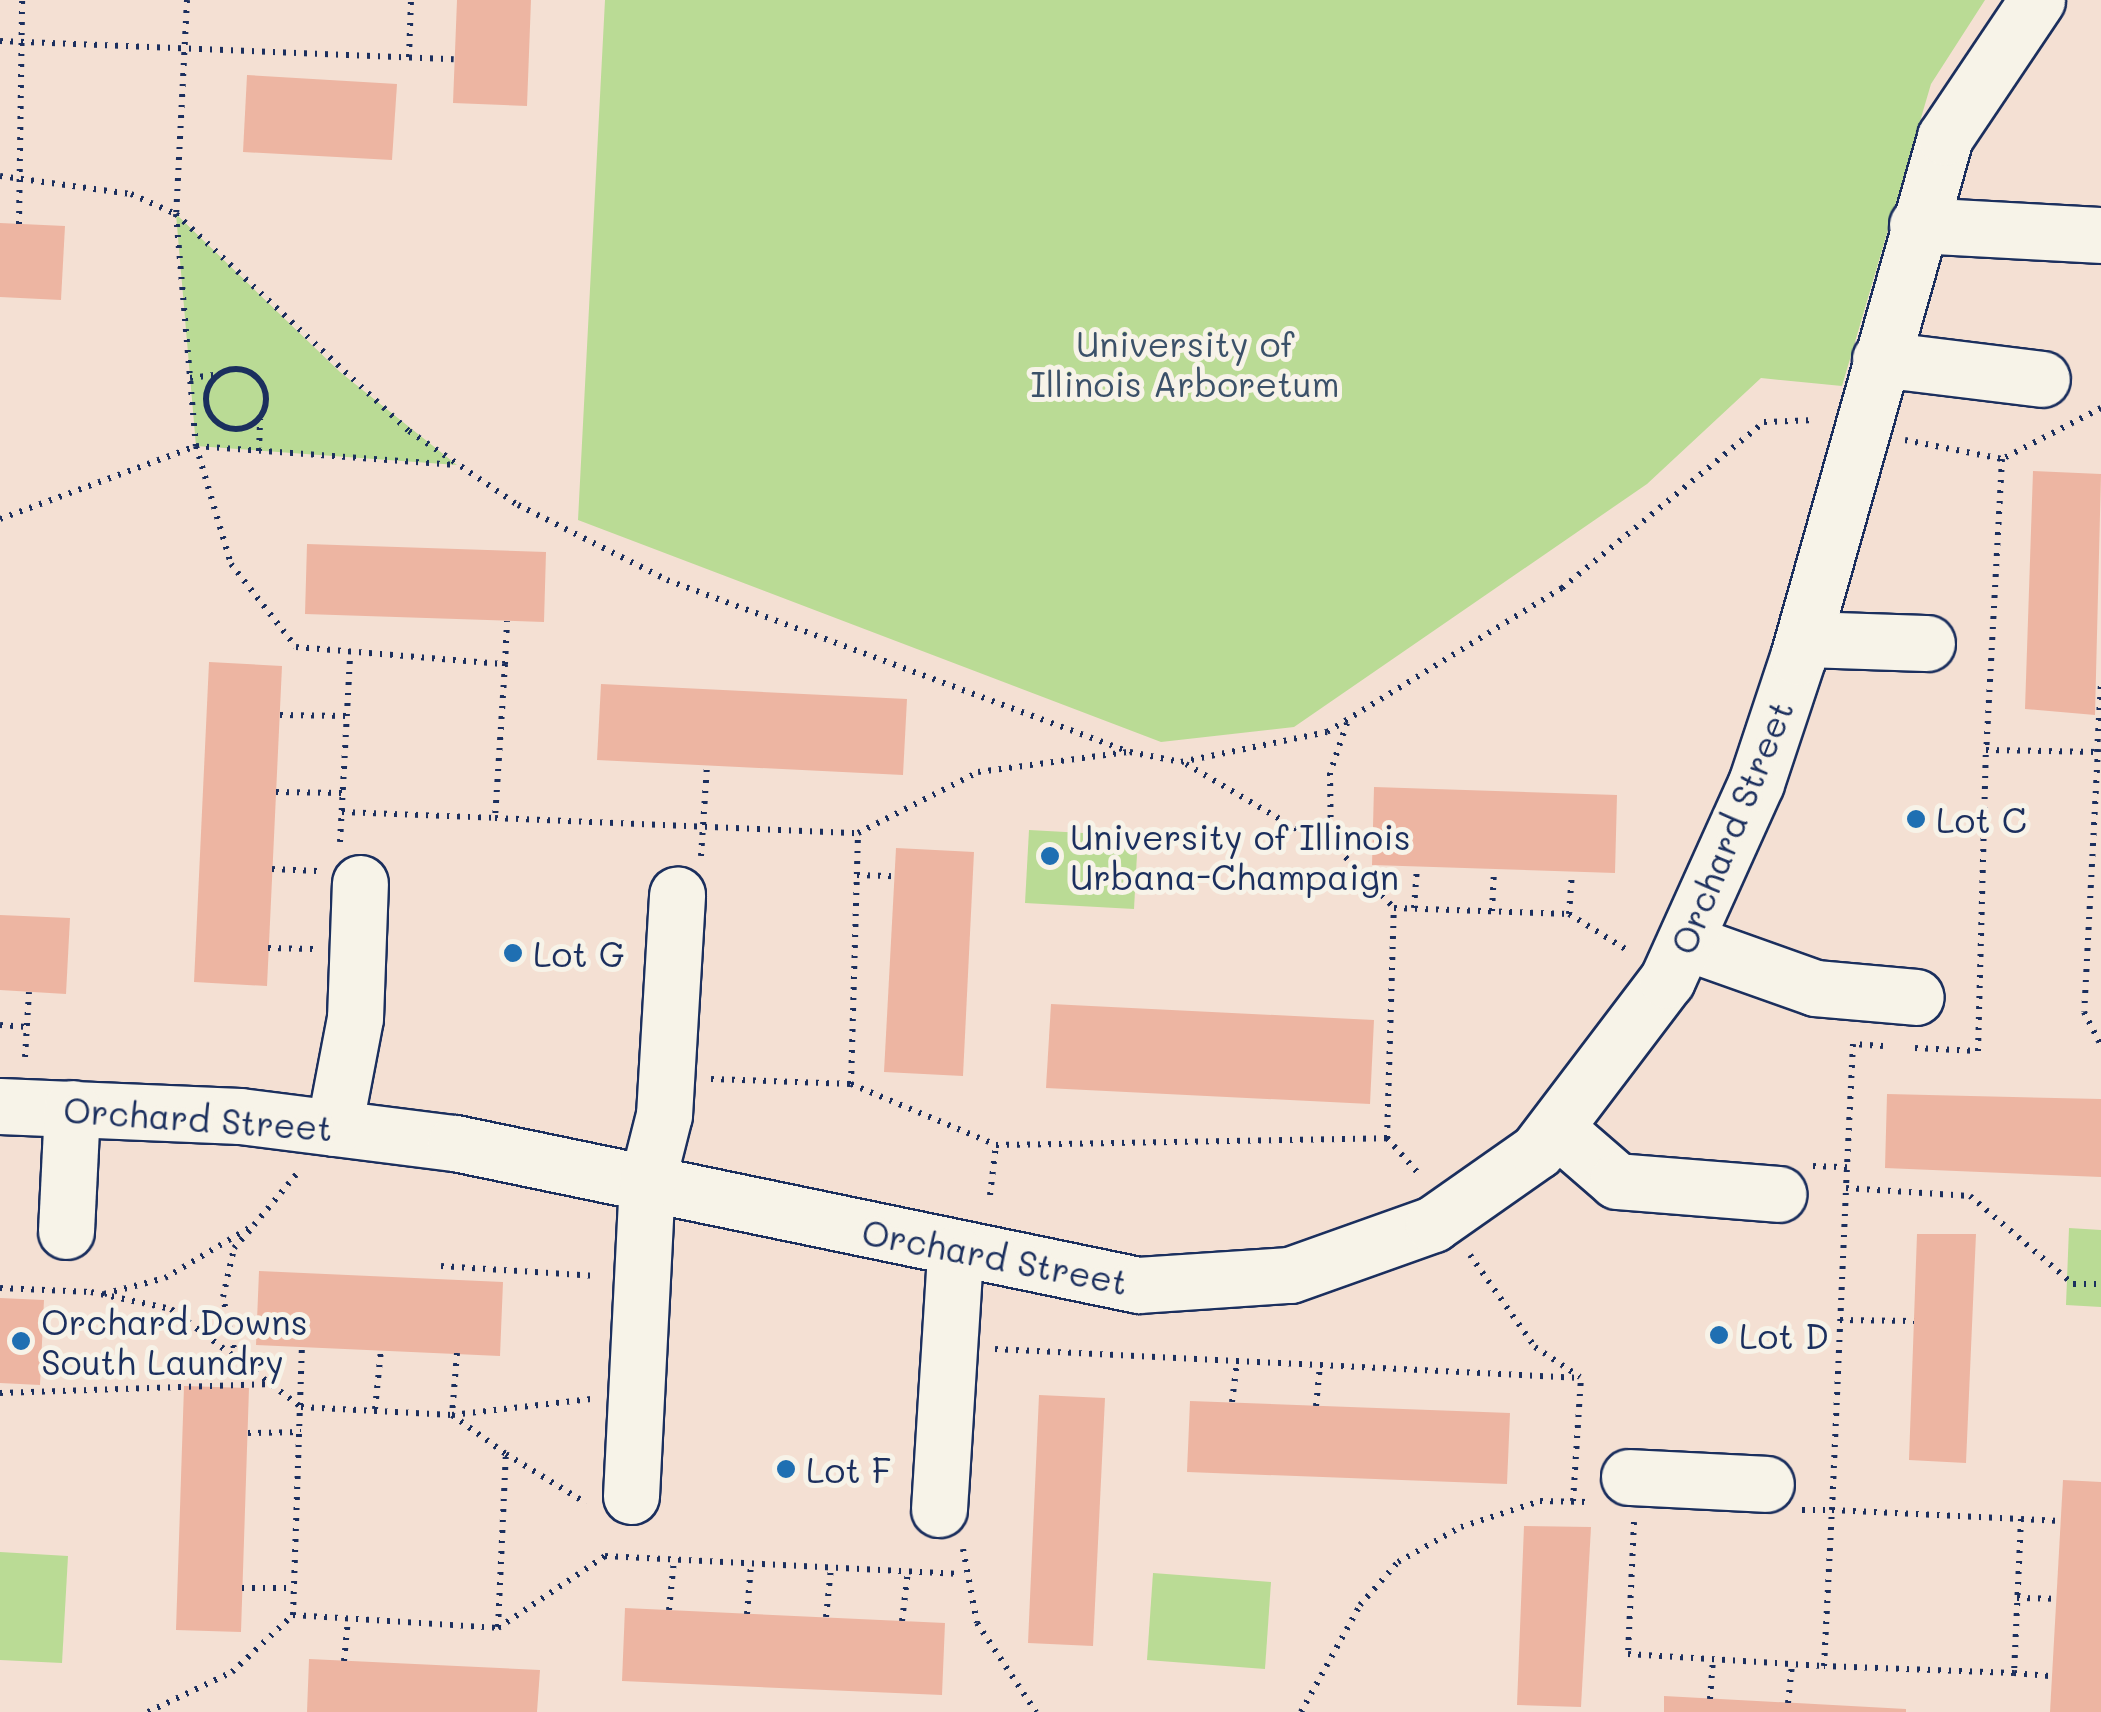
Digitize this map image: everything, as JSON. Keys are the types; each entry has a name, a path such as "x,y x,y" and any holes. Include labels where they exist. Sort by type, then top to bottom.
{"street":[{"name":"Orchard Street","path":"0,1106 321,1126 647,1182 955,1254 1138,1285 1290,1274 1433,1224 1487,1192 1557,1129 1639,1028 1686,942 1756,784 1804,638 1945,136 2036,0"},
{"path":"1917,225 2101,235"},
{"path":"1880,359 2042,379"},
{"path":"1804,638 1927,644"},
{"path":"321,1126 356,1018 350,877"},
{"path":"619,1505 647,1182 664,1115 676,894"},
{"path":"1686,942 1911,1022"},
{"path":"66,1231 72,1108"},
{"path":"1557,1129 1617,1181 1778,1194"},
{"path":"939,1509 955,1254"},
{"path":"1623,1495 1779,1497"}],"path":[{"path":"19,224 22,0"},
{"path":"186,0 176,214 196,446 231,564 296,647 505,664"},
{"path":"409,57 411,0"},
{"path":"0,41 454,60"},
{"path":"0,176 131,194 176,214 340,372 457,465 667,580 1130,752 1181,762 1260,752 1348,722 1562,588 1764,422 1815,420"},
{"path":"190,378 244,369 260,379 267,399 260,418 259,451"},
{"path":"218,375 206,400 214,420 232,430 260,418"},
{"path":"1911,1022 1978,1051 1986,750 2002,459 2101,408"},
{"path":"0,520 196,446 457,465"},
{"path":"496,818 507,620"},
{"path":"2101,682 2084,1012 2101,1046"},
{"path":"280,715 347,716"},
{"path":"1335,852 1327,802 1348,722"},
{"path":"1986,750 2099,748"},
{"path":"342,812 858,833 978,772 1130,752"},
{"path":"1181,762 1335,852 1394,908 1569,914 1627,950"},
{"path":"276,792 343,793"},
{"path":"851,1084 858,833"},
{"path":"1414,908 1416,867"},
{"path":"272,869 350,877"},
{"path":"1492,911 1494,870"},
{"path":"1569,914 1572,872"},
{"path":"857,876 894,876"},
{"path":"1394,908 1388,1138 1419,1174"},
{"path":"268,948 334,950"},
{"path":"25,1057 29,992"},
{"path":"0,1026 28,1027"},
{"path":"1824,1666 1853,1044 1888,1046"},
{"path":"690,1078 851,1084 996,1145 1388,1138"},
{"path":"237,1361 224,1297 234,1248 299,1170 321,1126"},
{"path":"990,1195 996,1145"},
{"path":"1846,1188 1970,1196 2073,1284 2101,1284"},
{"path":"104,1294 165,1278 254,1225"},
{"path":"1464,1244 1535,1347 1581,1378"},
{"path":"442,1266 618,1278"},
{"path":"0,1288 104,1294 171,1309 301,1407 452,1415 612,1396"},
{"path":"1840,1320 1914,1321"},
{"path":"148,1712 232,1672 293,1614 302,1347"},
{"path":"974,1348 1581,1378"},
{"path":"375,1410 381,1350"},
{"path":"452,1415 456,1353"},
{"path":"1232,1402 1237,1361"},
{"path":"1316,1406 1320,1365"},
{"path":"1572,1501 1581,1378"},
{"path":"0,1393 267,1384"},
{"path":"452,1415 506,1454 619,1505"},
{"path":"248,1433 300,1432"},
{"path":"498,1628 506,1454"},
{"path":"1300,1710 1360,1605 1398,1562 1460,1527 1540,1501 1623,1495 1628,1654 2052,1676"},
{"path":"1779,1497 1832,1510 2060,1521"},
{"path":"2014,1674 2020,1519"},
{"path":"604,1556 605,1542"},
{"path":"293,1614 498,1628 604,1556 961,1574 996,1661 1036,1712"},
{"path":"669,1610 674,1560"},
{"path":"748,1614 751,1564"},
{"path":"826,1618 831,1568"},
{"path":"902,1621 908,1571"},
{"path":"242,1588 294,1588"},
{"path":"2017,1598 2056,1599"},
{"path":"344,1661 348,1619"},
{"path":"1710,1699 1713,1659"},
{"path":"1788,1703 1792,1664"}],"shaded area":[{"name":"University of Illinois Urbana-Champaign","path":"0,0 2101,0 2101,1712 0,1712"}],"green space":[{"name":"University of Illinois Arboretum","path":"605,0 1985,0 1931,84 1842,386 1761,378 1647,484 1294,727 1161,742 578,520"},
{"path":"176,214 340,372 457,465 196,446"},
{"path":"1029,830 1138,836 1134,909 1025,903"},
{"path":"2069,1228 2101,1230 2101,1307 2066,1305"},
{"path":"0,1552 68,1556 62,1663 0,1660"},
{"path":"1153,1573 1271,1582 1265,1669 1147,1660"}],"building":[{"path":"457,0 531,0 527,106 453,103"},
{"path":"247,75 397,84 392,160 243,152"},
{"path":"0,223 65,226 61,300 0,297"},
{"path":"2033,471 2101,474 2095,715 2025,709"},
{"path":"307,544 546,552 544,622 305,614"},
{"path":"209,662 282,666 267,986 194,982"},
{"path":"601,684 907,699 903,775 597,760"},
{"path":"1374,787 1617,795 1615,873 1372,865"},
{"path":"896,848 974,852 963,1076 884,1072"},
{"path":"0,915 70,918 66,994 0,990"},
{"path":"1051,1004 1374,1020 1370,1104 1046,1088"},
{"path":"1887,1094 2101,1099 2101,1177 1885,1168"},
{"path":"1917,1234 1976,1234 1966,1463 1909,1460"},
{"path":"259,1271 503,1282 500,1356 256,1345"},
{"name":"Orchard Downs South Laundry","path":"0,1298 44,1300 40,1385 0,1383"},
{"path":"184,1386 249,1388 241,1632 176,1630"},
{"path":"1039,1395 1105,1398 1093,1646 1028,1643"},
{"path":"1190,1401 1510,1413 1507,1484 1187,1472"},
{"path":"2063,1480 2101,1482 2101,1712 2050,1712"},
{"path":"1524,1526 1591,1527 1581,1707 1517,1705"},
{"path":"625,1608 945,1623 942,1695 622,1681"},
{"path":"309,1659 540,1670 537,1712 307,1712"},
{"path":"1664,1696 1906,1709 1906,1712 1664,1712"}],"place":[{"name":"Lot C","path":"1916,819"},
{"name":"University of Illinois Urbana-Champaign","path":"1050,856"},
{"name":"Lot G","path":"513,953"},
{"name":"Lot D","path":"1719,1335"},
{"name":"Orchard Downs South Laundry","path":"21,1341"},
{"name":"Lot F","path":"786,1469"}]}
